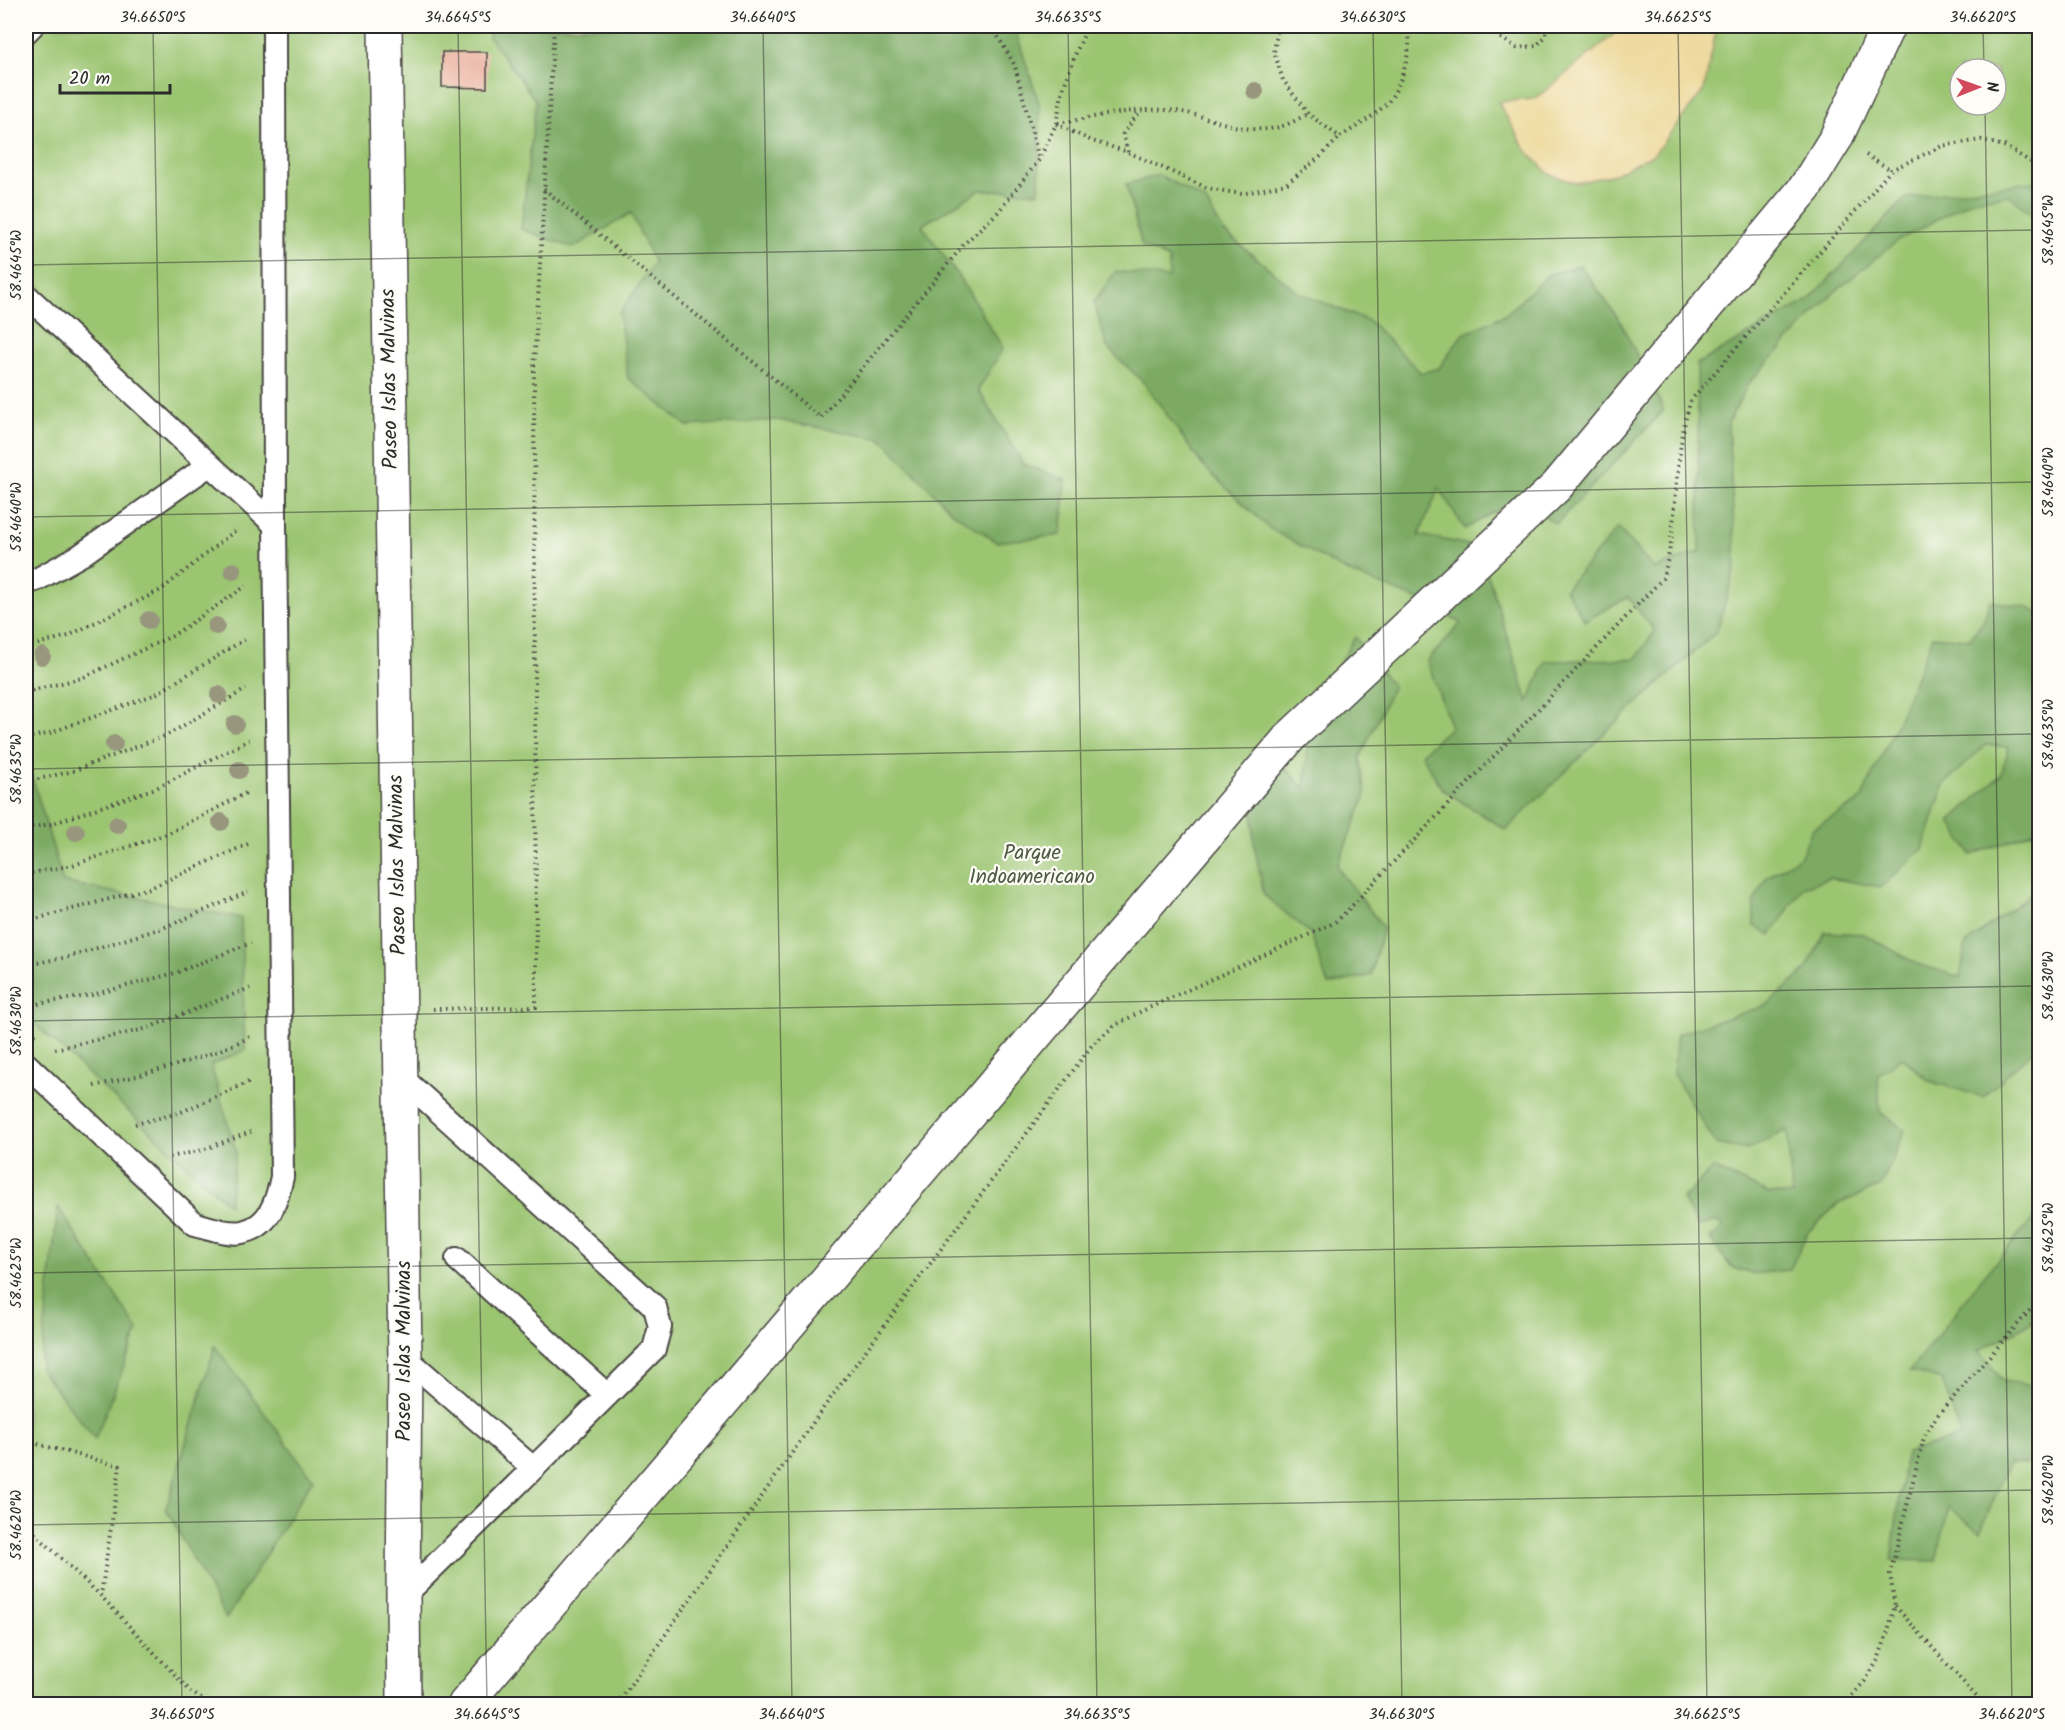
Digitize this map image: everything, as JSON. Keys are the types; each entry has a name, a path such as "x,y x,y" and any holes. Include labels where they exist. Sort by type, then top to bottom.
{"street":[{"name":"Paseo Islas Malvinas","path":"385,26 405,1357 404,1704"},
{"path":"465,1704 1290,737 1557,486 1805,188 1836,138 1888,26"}],"lane":[{"path":"26,32 32,26"},
{"path":"26,1064 195,1224 220,1230 243,1232 264,1221 277,1200 282,1177 275,525 274,26"},
{"path":"26,295 275,525"},
{"path":"26,584 81,555 209,465"},
{"path":"401,1077 655,1307 660,1328 654,1349 403,1597"},
{"path":"456,1259 607,1395"},
{"path":"405,1357 533,1468"}],"path":[{"path":"400,1010 536,1007 534,367 554,26"},
{"path":"992,26 1015,66 1039,160"},
{"path":"544,189 821,418 965,243 998,212 1039,160 1056,124 1063,89 1088,26"},
{"path":"1278,26 1274,52 1283,80 1308,114 1340,137"},
{"path":"1056,124 1092,141 1128,152 1207,188 1242,194 1286,184 1320,157 1340,137 1387,104 1406,68 1410,32 1407,26"},
{"path":"1499,26 1501,38 1517,48 1536,46 1546,36 1546,26"},
{"path":"1056,124 1139,111 1168,110 1206,117 1244,129 1279,127 1308,114"},
{"path":"1128,152 1122,134 1139,111"},
{"path":"617,1704 824,1407 1092,1045 1114,1026 1140,1012 1334,923 1663,578 1670,552 1684,421 1691,400 1891,170 1942,146 1981,140 2004,146 2031,162 2040,171"},
{"path":"26,647 68,636 161,590 242,525"},
{"path":"26,692 82,678 172,636 254,580"},
{"path":"26,738 47,734 156,694 254,634"},
{"path":"26,782 73,771 167,735 254,684"},
{"path":"26,828 51,824 156,788 255,737 255,747"},
{"path":"26,874 73,866 167,834 254,789"},
{"path":"26,920 150,888 255,841"},
{"path":"26,965 68,957 164,928 254,889"},
{"path":"26,1006 92,995 175,973 255,941 255,952"},
{"path":"59,1057 51,1049 145,1029 255,986 255,996"},
{"path":"26,1026 42,1042"},
{"path":"99,1095 91,1087 162,1070 232,1046 255,1035 255,1046"},
{"path":"141,1133 132,1125 179,1113 255,1080 255,1090"},
{"path":"175,1166 167,1158 199,1151 255,1131 255,1141"},
{"path":"1844,1704 1865,1681 1878,1660 1895,1606 1890,1574 1924,1437 1937,1416 2040,1299"},
{"path":"26,1441 120,1466 101,1596"},
{"path":"27,1528 101,1596 191,1692 209,1704"},
{"path":"1895,1606 1983,1704"}],"green space":[{"name":"Parque Indoamericano","path":"26,26 2039,26 2039,1704 26,1704"},
{"path":"491,26 1014,26 1040,106 1039,192 980,190 922,225 965,286 1003,348 978,390 1023,464 1066,480 1061,535 997,542 952,512 882,439 777,420 687,426 628,378 619,314 654,263 631,213 573,248 521,229 536,101 489,37"},
{"path":"1159,175 1205,200 1223,231 1299,293 1369,321 1421,373 1439,368 1462,335 1506,314 1548,275 1580,265 1620,321 1664,410 1556,524 1518,498 1465,529 1439,488 1419,535 1479,547 1528,702 1546,661 1635,659 1655,631 1628,597 1585,621 1565,589 1618,528 1654,569 1700,552 1697,364 1809,300 1906,198 2039,181 2039,221 2009,195 1972,200 1896,242 1831,295 1748,384 1728,423 1736,565 1717,631 1610,728 1506,830 1443,790 1421,754 1451,727 1427,661 1461,623 1417,599 1350,573 1270,529 1203,466 1145,384 1107,347 1094,302 1116,271 1169,278 1169,259 1142,246 1126,184"},
{"path":"1990,601 2027,607 2039,614 2039,830 1971,855 1950,821 2001,775 2009,747 1985,745 1944,784 1923,849 1881,887 1830,878 1803,887 1771,935 1754,926 1754,901 1767,877 1801,856 1812,829 1860,801 1897,723 1933,636 1969,639 1983,622"},
{"path":"1355,637 1393,686 1360,758 1366,795 1337,867 1383,927 1371,975 1328,985 1311,934 1264,895 1254,844 1251,783 1274,757 1304,788 1312,712"},
{"path":"26,764 29,766 63,882 241,918 245,1050 211,1065 236,1151 229,1205 26,1016"},
{"path":"2032,893 2040,897 2039,1045 1983,1097 1929,1081 1902,1057 1878,1075 1880,1112 1905,1130 1881,1186 1838,1204 1807,1233 1790,1270 1751,1274 1731,1267 1710,1239 1723,1227 1716,1221 1698,1227 1683,1199 1713,1168 1770,1194 1792,1194 1787,1130 1747,1150 1716,1144 1673,1074 1677,1034 1767,1005 1806,970 1825,932 1864,934 1917,964 1960,977 1966,944"},
{"path":"58,1207 138,1330 95,1439 40,1369"},
{"path":"2039,1212 2039,1318 1979,1351 2003,1381 2039,1387 2039,1465 2009,1463 1980,1532 1949,1507 1936,1561 1891,1560 1906,1453 1961,1436 1942,1380 1910,1371 1982,1278"},
{"path":"215,1346 313,1479 226,1619 166,1509"}],"sand":[{"path":"1621,26 1717,26 1704,90 1654,154 1615,174 1576,183 1549,174 1526,150 1498,102 1535,99"}],"building":[{"path":"442,52 487,52 487,88 442,87"}]}
